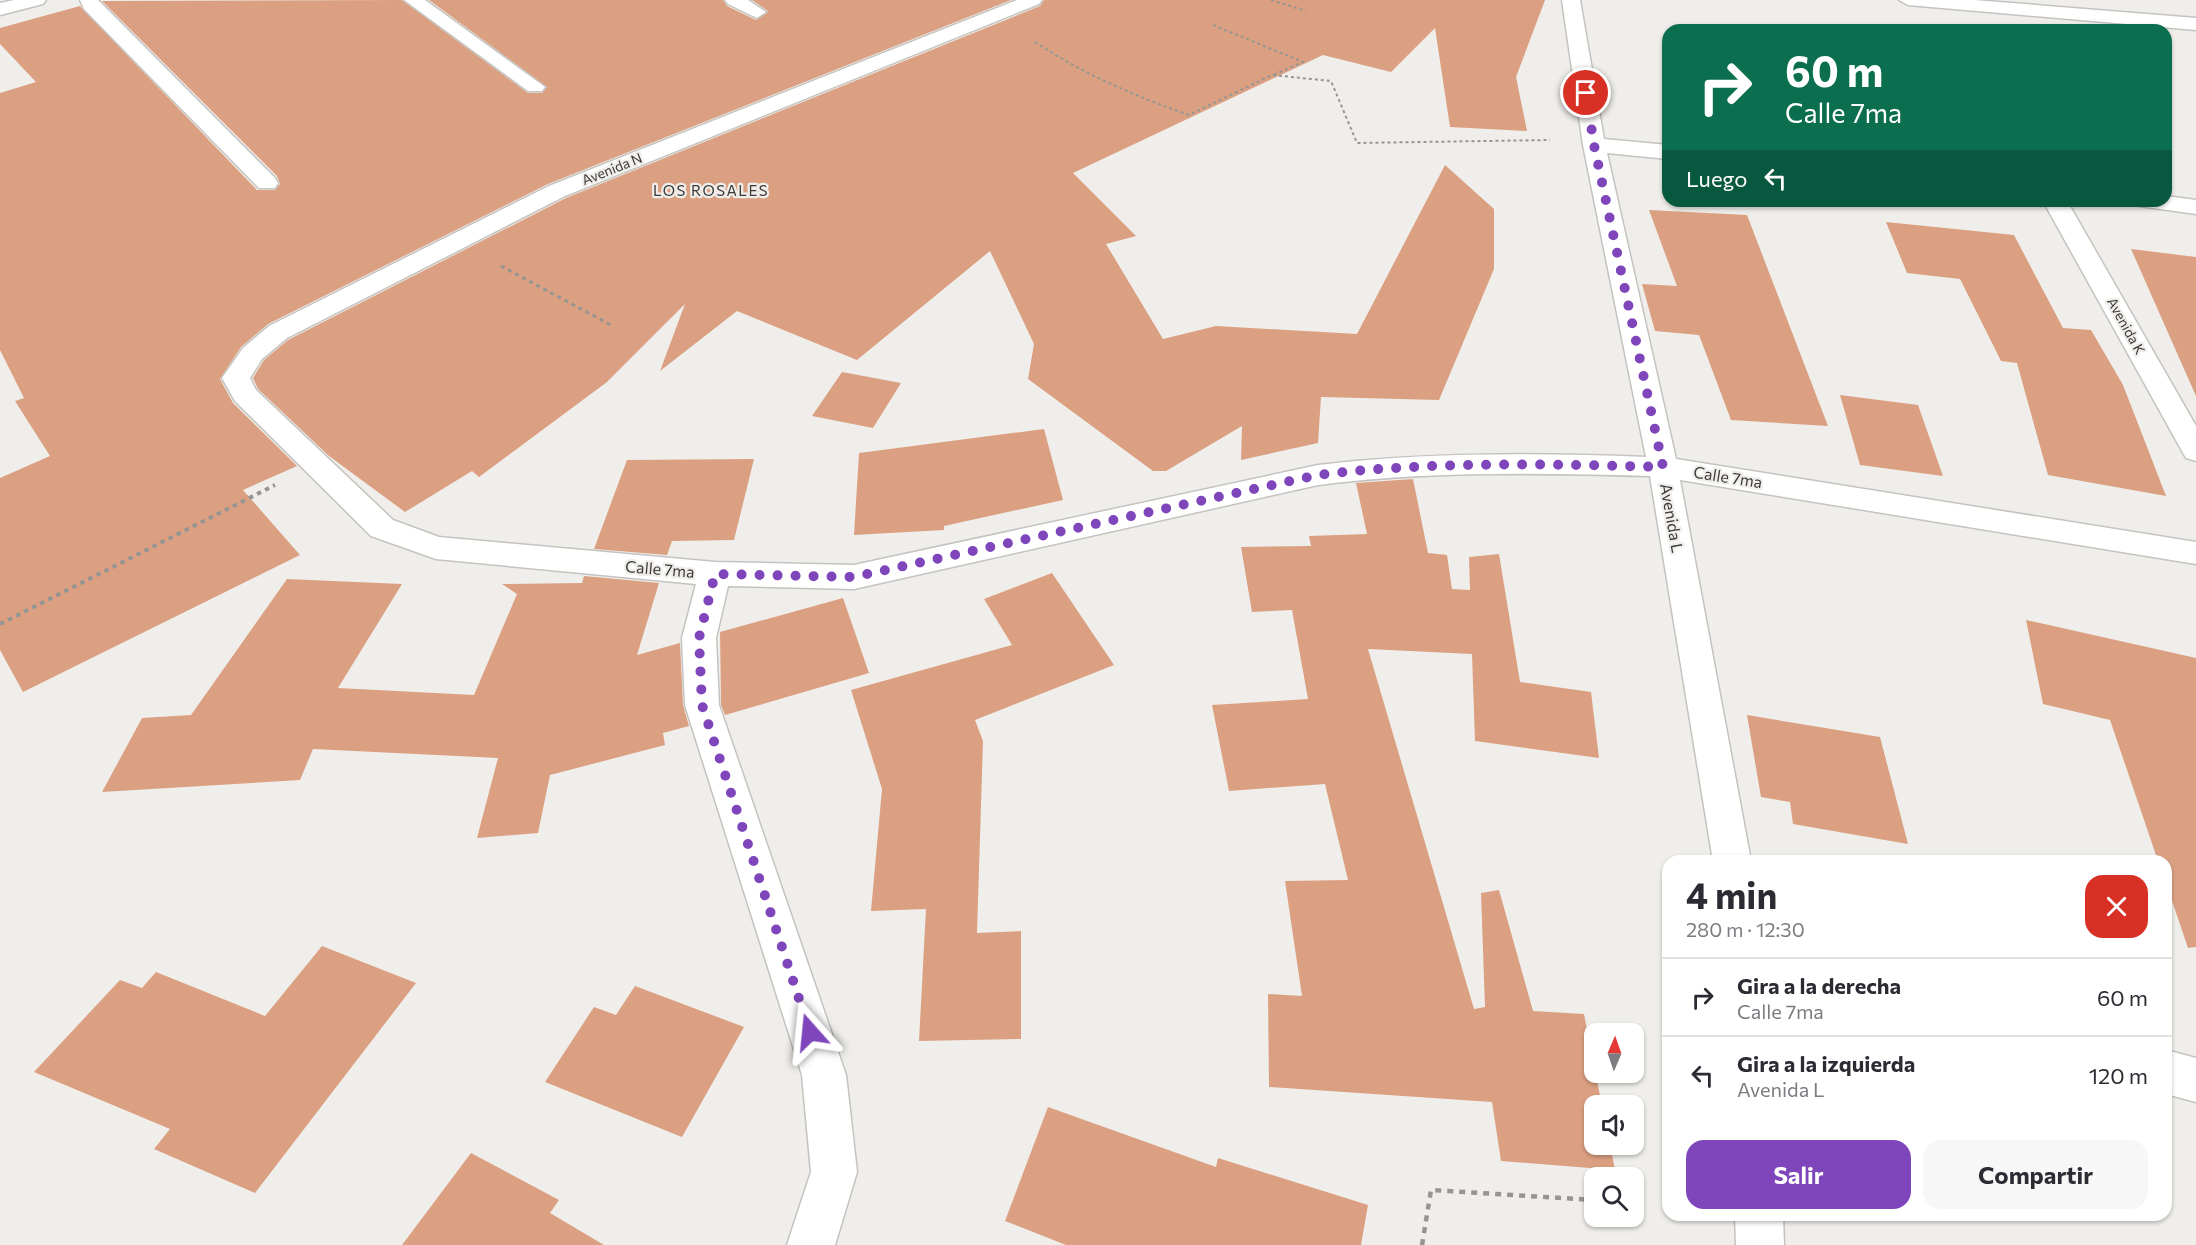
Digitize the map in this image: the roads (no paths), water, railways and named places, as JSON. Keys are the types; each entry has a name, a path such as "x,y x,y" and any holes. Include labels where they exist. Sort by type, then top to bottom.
{"street":[{"path":"0,9 37,0"},
{"path":"89,0 90,5 267,183"},
{"path":"413,0 536,87"},
{"path":"734,0 757,12"},
{"name":"Avenida N","path":"244,395 236,378 252,354 278,332 455,242 557,191 1033,0"},
{"name":"Avenida L","path":"1571,0 1594,142 1663,467 1731,855"},
{"path":"1908,0 2196,24"},
{"path":"1943,3 1953,21"},
{"path":"1594,142 1662,151"},
{"path":"2172,204 2196,207"},
{"name":"Avenida K","path":"2058,207 2196,451"},
{"name":"Calle 7ma","path":"244,395 382,528 436,548 715,574 854,577 1318,475 1375,468 1563,464 1663,467 2196,553"},
{"path":"715,574 699,638 702,705 824,1075 834,1172 811,1245"},
{"path":"2172,1074 2196,1080"},
{"path":"1759,1221 1760,1245"}],"district":[{"name":"LOS ROSALES","path":"711,191"}]}
